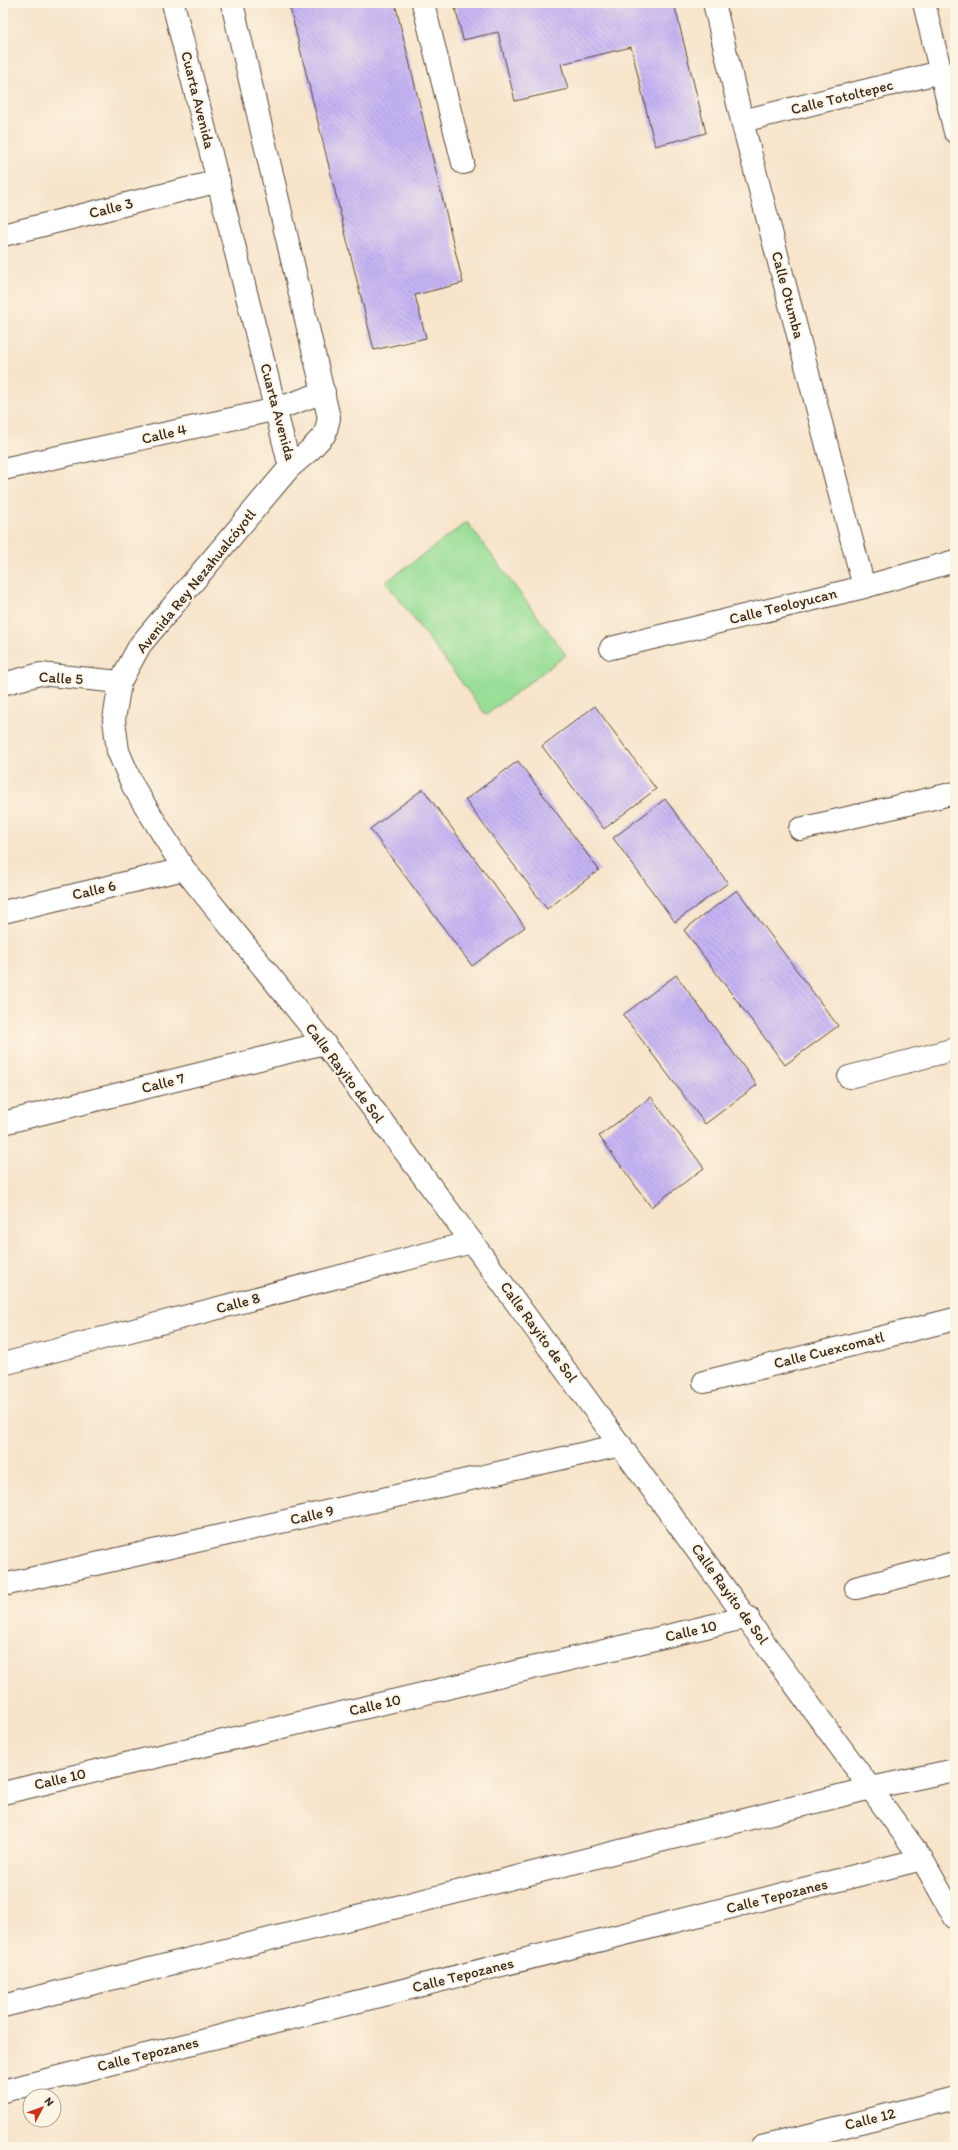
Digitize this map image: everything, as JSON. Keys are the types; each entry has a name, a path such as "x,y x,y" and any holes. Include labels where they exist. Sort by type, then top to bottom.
{"street":[{"name":"Cuarta Avenida","path":"173,3 277,409 290,467 310,450 325,434 329,418 232,3"},
{"path":"423,3 463,163"},
{"name":"Calle Otumba","path":"714,3 742,121 864,587"},
{"path":"924,3 955,132"},
{"name":"Calle Totoltepec","path":"742,121 941,72"},
{"name":"Calle 3","path":"3,235 219,181"},
{"name":"Calle 4","path":"3,470 277,409 324,392"},
{"name":"Avenida Rey Nezahualcóyotl","path":"118,751 114,720 120,682 140,645 290,467"},
{"name":"Calle Teoloyucan","path":"611,648 864,587 955,561"},
{"name":"Calle 5","path":"3,684 40,674 120,682"},
{"name":"Calle Rayito de Sol","path":"118,751 133,786 184,869 324,1043 748,1617 922,1859 955,1918"},
{"path":"800,829 955,793"},
{"name":"Calle 6","path":"3,912 184,869"},
{"name":"Calle 7","path":"3,1123 324,1043"},
{"path":"849,1077 955,1049"},
{"name":"Calle 8","path":"3,1364 472,1242"},
{"name":"Calle Cuexcomatl","path":"704,1382 955,1319"},
{"name":"Calle 9","path":"3,1585 621,1445"},
{"path":"856,1588 955,1563"},
{"name":"Calle 10","path":"3,1793 748,1617"},
{"path":"3,2006 872,1788 955,1770"},
{"name":"Calle Tepozanes","path":"3,2091 922,1859"},
{"name":"Calle 12","path":"762,2147 955,2098"}],"green space":[{"path":"467,522 566,655 486,715 386,582"}],"building":[{"path":"311,3 395,3 463,283 415,295 426,338 374,350 290,8"},
{"path":"454,3 674,3 706,133 655,146 631,47 561,64 568,89 515,101 498,32 463,40"},
{"path":"595,706 656,789 604,829 542,746"},
{"path":"518,761 599,870 547,909 465,800"},
{"path":"423,789 525,927 472,966 370,829"},
{"path":"665,799 728,883 675,922 613,838"},
{"path":"737,890 838,1026 785,1065 684,930"},
{"path":"676,975 757,1085 705,1124 623,1015"},
{"path":"651,1097 704,1168 651,1207 599,1136"}]}
